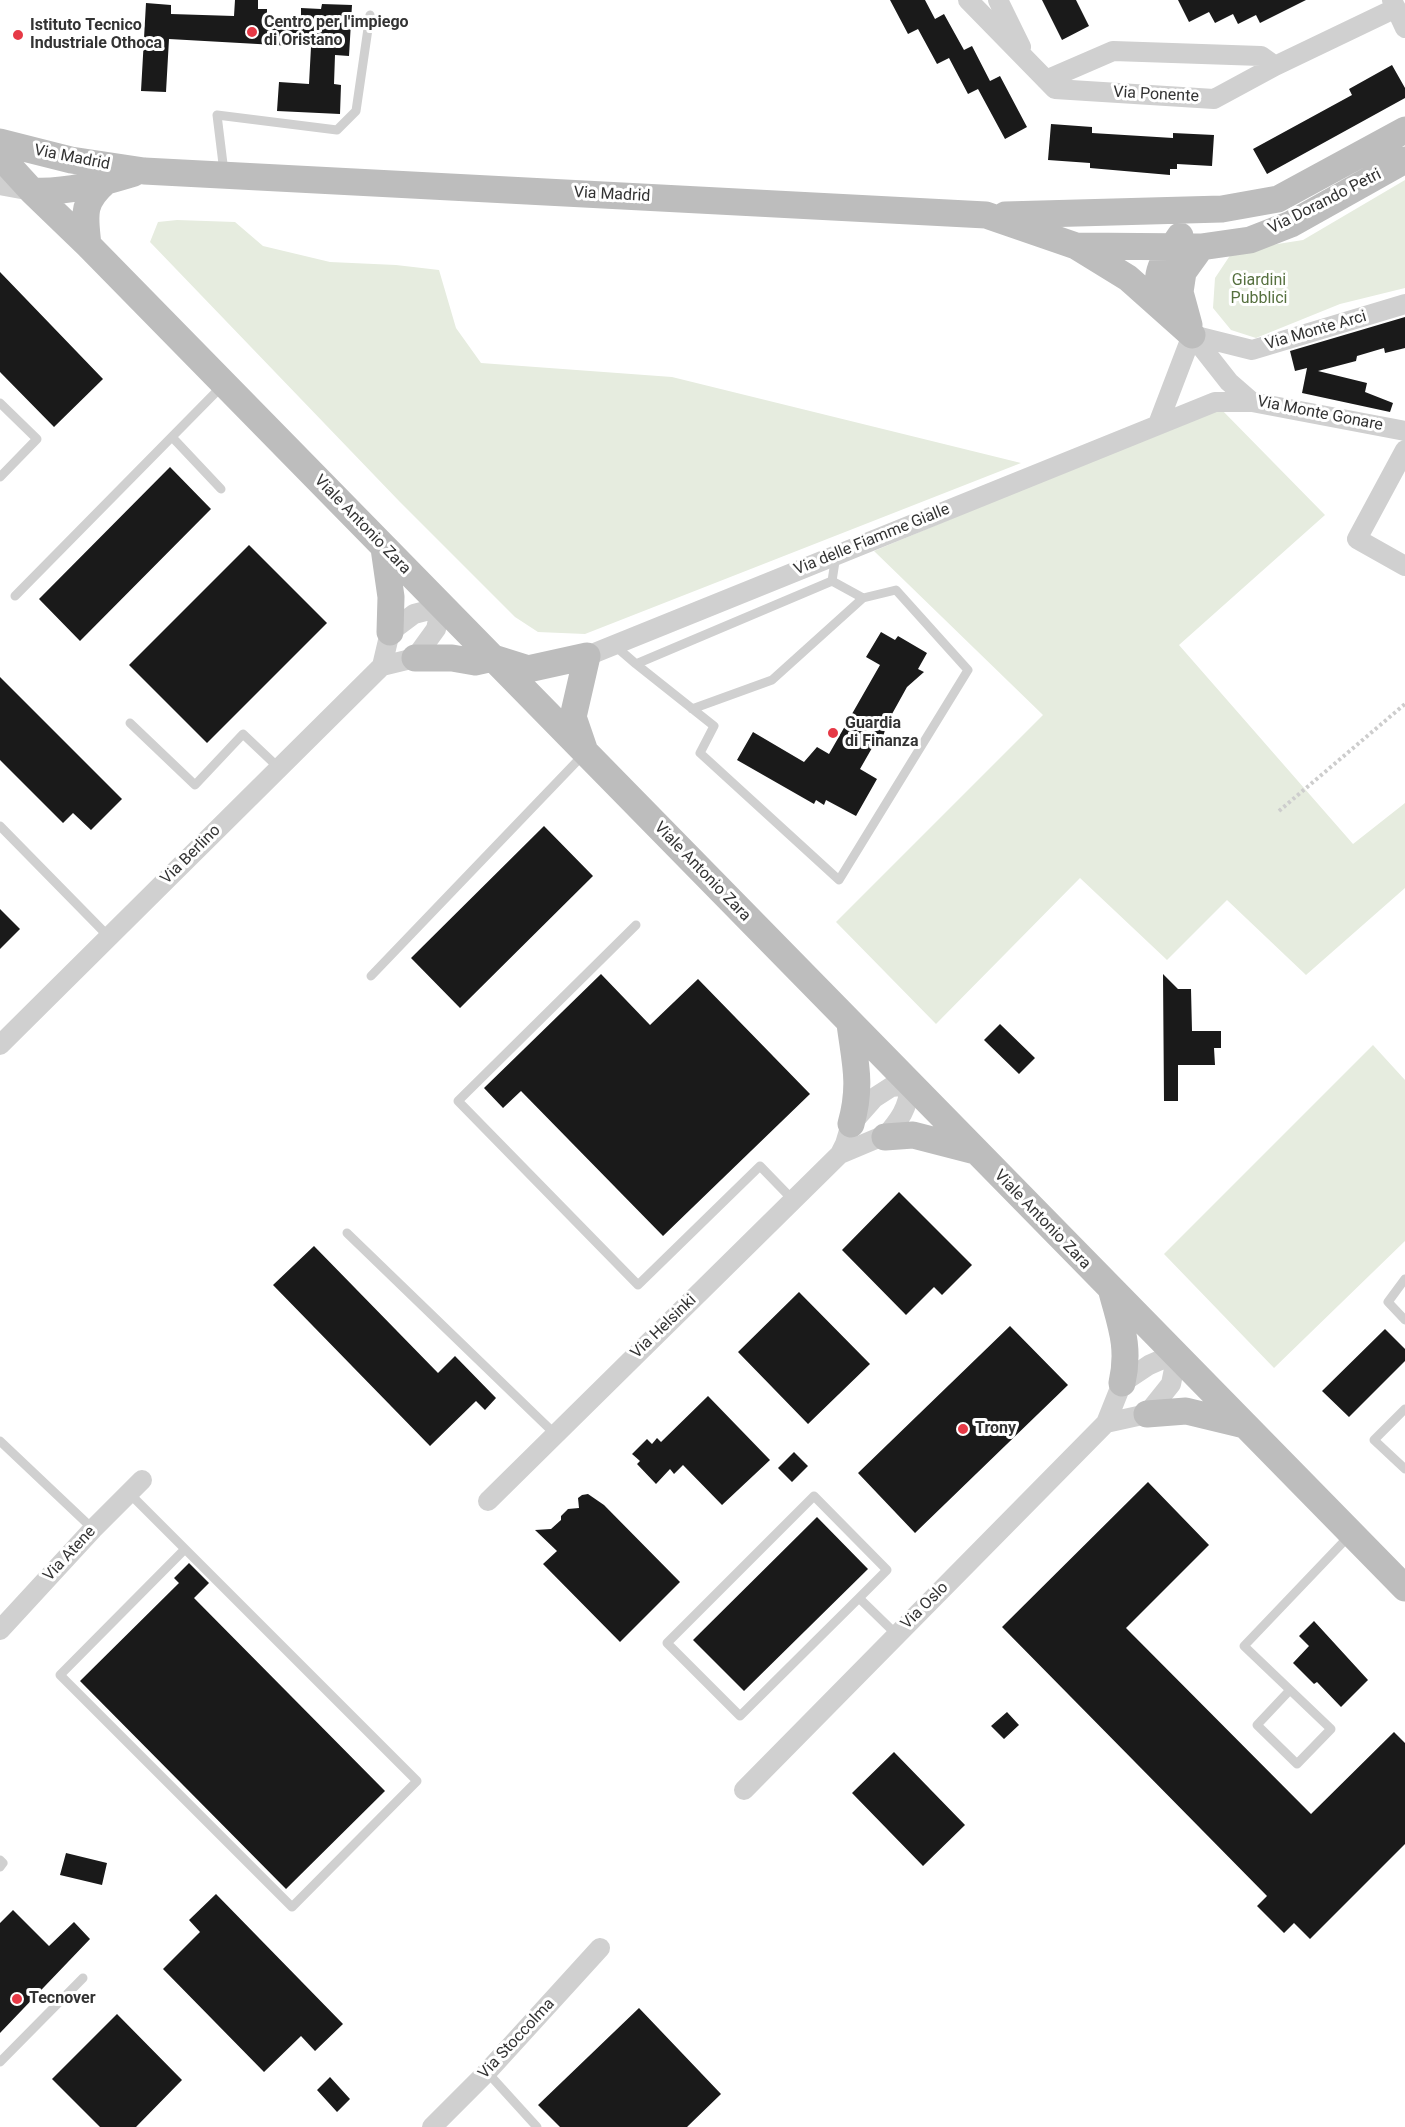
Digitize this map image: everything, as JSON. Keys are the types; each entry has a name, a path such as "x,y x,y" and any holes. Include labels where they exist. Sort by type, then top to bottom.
{"main road":[{"name":"Via Dorando Petri","path":"1173,247 1184,230 1250,218 1278,200 1405,130"},
{"name":"Via Madrid","path":"0,142 71,160 144,171 986,215 1076,246"},
{"name":"Viale Antonio Zara","path":"0,156 1405,1588"},
{"name":"Via Dorando Petri","path":"1076,246 1202,247 1250,240 1291,224 1405,160"},
{"name":"Via Madrid","path":"32,191 55,192 144,171"},
{"path":"88,245 86,206 92,193 105,182"},
{"name":"Via Dorando Petri","path":"986,215 1222,209 1278,200"},
{"name":"Via Dorando Petri","path":"1056,214 1156,226 1165,234 1173,247"},
{"path":"1076,246 1128,278 1192,335"},
{"path":"1173,247 1163,261 1157,276 1165,302 1192,335"},
{"path":"1192,335 1180,292 1183,272 1202,247"},
{"path":"384,548 391,597 390,633"},
{"path":"415,658 452,658 475,662 493,658 528,669 587,656 573,717 586,753"},
{"path":"850,1024 858,1082 851,1124"},
{"path":"885,1137 913,1135 975,1152"},
{"path":"1112,1291 1125,1340 1126,1362 1122,1383"},
{"path":"1147,1414 1186,1411 1244,1425"}],"street":[{"name":"Via Ponente","path":"968,0 1054,89 1214,99 1394,4 1405,28"},
{"path":"999,0 1027,60"},
{"path":"1046,80 1113,51 1261,56 1275,66"},
{"path":"0,185 32,191"},
{"name":"Via Monte Arci","path":"1192,335 1252,350 1405,304"},
{"path":"1158,424 1192,335"},
{"name":"Via Monte Gonare","path":"1192,335 1229,382 1252,402 1405,431"},
{"name":"Via delle Fiamme Gialle","path":"587,656 1215,402 1252,402"},
{"path":"1405,450 1357,539 1405,566"},
{"path":"441,607 436,629 415,658 382,666 390,633 414,614 441,607"},
{"name":"Via Berlino","path":"0,1045 382,666"},
{"path":"885,1137 899,1121 909,1103 910,1085"},
{"name":"Via Helsinki","path":"488,1501 840,1154 851,1124 874,1098 891,1087 910,1085"},
{"name":"Via Helsinki","path":"840,1154 885,1137"},
{"path":"1106,1423 1147,1414 1171,1384 1174,1354 1149,1365 1122,1383"},
{"name":"Via Oslo","path":"744,1790 1106,1423 1122,1383"},
{"name":"Via Atene","path":"0,1630 135,1486"},
{"name":"Via Stoccolma","path":"432,2127 487,2072 600,1948"}],"lane":[{"path":"224,175 218,116 337,130 356,111 370,15"},
{"path":"15,596 224,384"},
{"path":"0,402 37,439 0,477"},
{"path":"172,437 221,489"},
{"path":"832,581 836,555"},
{"path":"832,581 863,598"},
{"path":"636,664 832,581"},
{"path":"614,645 636,664 692,709 714,726 700,753 839,880 968,670 896,590 863,598 772,680 692,709"},
{"path":"130,723 195,785 243,734 279,768"},
{"path":"371,976 586,753"},
{"path":"0,826 109,937"},
{"path":"636,925 458,1101 638,1285 760,1166 794,1200"},
{"path":"347,1233 555,1434"},
{"path":"1405,1279 1388,1302 1405,1320"},
{"path":"1405,1408 1374,1440 1405,1469"},
{"path":"0,1441 93,1529"},
{"path":"135,1486 185,1549 417,1781 292,1907 60,1675 185,1549"},
{"path":"814,1496 887,1570 859,1598 740,1716 667,1642 814,1496"},
{"path":"1290,1690 1257,1725 1298,1764 1331,1729 1244,1646 1351,1534"},
{"path":"859,1598 897,1635"},
{"path":"0,1860 3,1863 0,1867"},
{"path":"0,2062 83,1978"},
{"path":"487,2072 537,2127"}],"path":[{"path":"1279,811 1405,704"}],"green space":[{"name":"Giardini Pubblici","path":"1405,180 1405,288 1340,304 1256,338 1231,330 1213,308 1215,278 1233,251 1303,240"},
{"path":"177,220 235,222 263,246 330,262 396,265 439,270 456,328 481,363 672,377 1021,463 585,634 538,632 515,617 399,501 150,242 158,222"},
{"path":"1219,407 1325,515 1179,645 1353,844 1405,803 1405,888 1306,975 1227,900 1167,960 1080,878 936,1024 836,922 1043,715 874,551"},
{"path":"1373,1045 1405,1080 1405,1241 1274,1368 1164,1254"}],"building":[{"path":"235,0 258,0 258,9 267,9 267,20 301,21 301,8 321,9 322,4 352,5 349,56 335,55 334,84 341,85 340,114 277,111 279,82 309,84 311,47 169,39 166,92 141,91 146,3 171,5 171,14 234,16"},
{"path":"890,0 925,0 935,19 944,14 964,50 972,46 990,81 1000,76 1027,127 1005,139 978,89 968,94 949,58 937,64 918,29 908,34"},
{"path":"1042,0 1076,0 1089,26 1062,40"},
{"path":"1178,0 1306,0 1260,23 1256,15 1238,24 1233,14 1215,23 1209,12 1189,22"},
{"path":"1392,65 1405,88 1405,98 1267,174 1253,149 1352,95 1349,89"},
{"path":"1051,124 1092,127 1092,133 1173,138 1173,133 1214,135 1212,166 1177,164 1177,169 1170,169 1170,175 1090,168 1090,163 1048,160"},
{"path":"0,272 103,379 54,427 0,372"},
{"path":"1405,317 1405,348 1385,353 1384,348 1357,356 1356,361 1318,371 1367,383 1365,392 1393,403 1390,412 1302,393 1307,368 1295,371 1290,351"},
{"path":"170,467 211,509 80,641 39,599"},
{"path":"249,545 327,623 207,743 129,665"},
{"name":"Guardia di Finanza","path":"881,632 895,640 898,636 927,653 918,669 924,672 907,687 887,723 881,744 876,741 860,769 877,779 856,816 826,800 824,805 816,800 814,804 737,760 753,732 804,762 817,747 829,754 880,665 866,657"},
{"path":"0,677 122,799 91,830 73,813 63,823 0,760"},
{"path":"544,826 593,876 460,1008 411,958"},
{"path":"0,909 20,929 0,949"},
{"path":"601,974 650,1025 698,979 810,1094 663,1236 521,1091 503,1108 484,1088"},
{"path":"1163,974 1178,989 1191,989 1192,1031 1221,1031 1221,1048 1214,1048 1215,1065 1178,1065 1178,1101 1164,1101"},
{"path":"1000,1024 1035,1058 1019,1074 984,1040"},
{"path":"899,1192 972,1265 942,1295 934,1287 906,1315 842,1250"},
{"path":"314,1246 438,1373 455,1356 496,1398 485,1410 476,1401 430,1446 273,1285"},
{"path":"799,1292 870,1364 808,1424 738,1352"},
{"name":"Trony","path":"1010,1326 1068,1385 915,1533 858,1473"},
{"path":"1385,1329 1405,1349 1405,1361 1349,1417 1322,1391"},
{"path":"708,1396 770,1460 722,1505 683,1465 674,1474 670,1469 656,1484 637,1464 640,1461 632,1454 647,1439 652,1444 657,1438 661,1442"},
{"path":"794,1452 808,1466 792,1482 778,1468"},
{"path":"1148,1482 1209,1545 1126,1628 1311,1814 1394,1732 1405,1743 1405,1844 1310,1939 1294,1923 1284,1933 1257,1906 1267,1896 1002,1627"},
{"path":"588,1494 604,1505 680,1582 620,1642 543,1564 557,1551 535,1530 551,1529 568,1509 579,1508 578,1498"},
{"path":"817,1517 868,1569 744,1691 693,1640"},
{"path":"189,1563 209,1583 194,1598 385,1791 286,1889 80,1681 179,1583 174,1578"},
{"path":"1314,1621 1368,1680 1341,1707 1317,1682 1314,1684 1293,1663 1309,1646 1299,1636"},
{"path":"1007,1712 1019,1725 1004,1739 991,1726"},
{"path":"894,1752 965,1825 923,1866 852,1793"},
{"path":"66,1853 107,1863 102,1885 60,1875"},
{"path":"216,1894 343,2024 315,2051 301,2036 264,2072 163,1969 200,1932 189,1920"},
{"name":"Tecnover","path":"13,1910 49,1946 74,1922 90,1939 0,2033 0,1923"},
{"path":"639,2008 721,2094 687,2127 560,2127 538,2105"},
{"path":"117,2014 182,2080 136,2127 100,2127 52,2079"},
{"path":"330,2077 350,2099 337,2112 317,2090"}],"place":[{"name":"Centro per l'impiego di Oristano","path":"252,32"},
{"name":"Istituto Tecnico Industriale Othoca","path":"18,35"},
{"name":"Guardia di Finanza","path":"833,733"},
{"name":"Trony","path":"963,1429"},
{"name":"Tecnover","path":"17,1999"}]}
